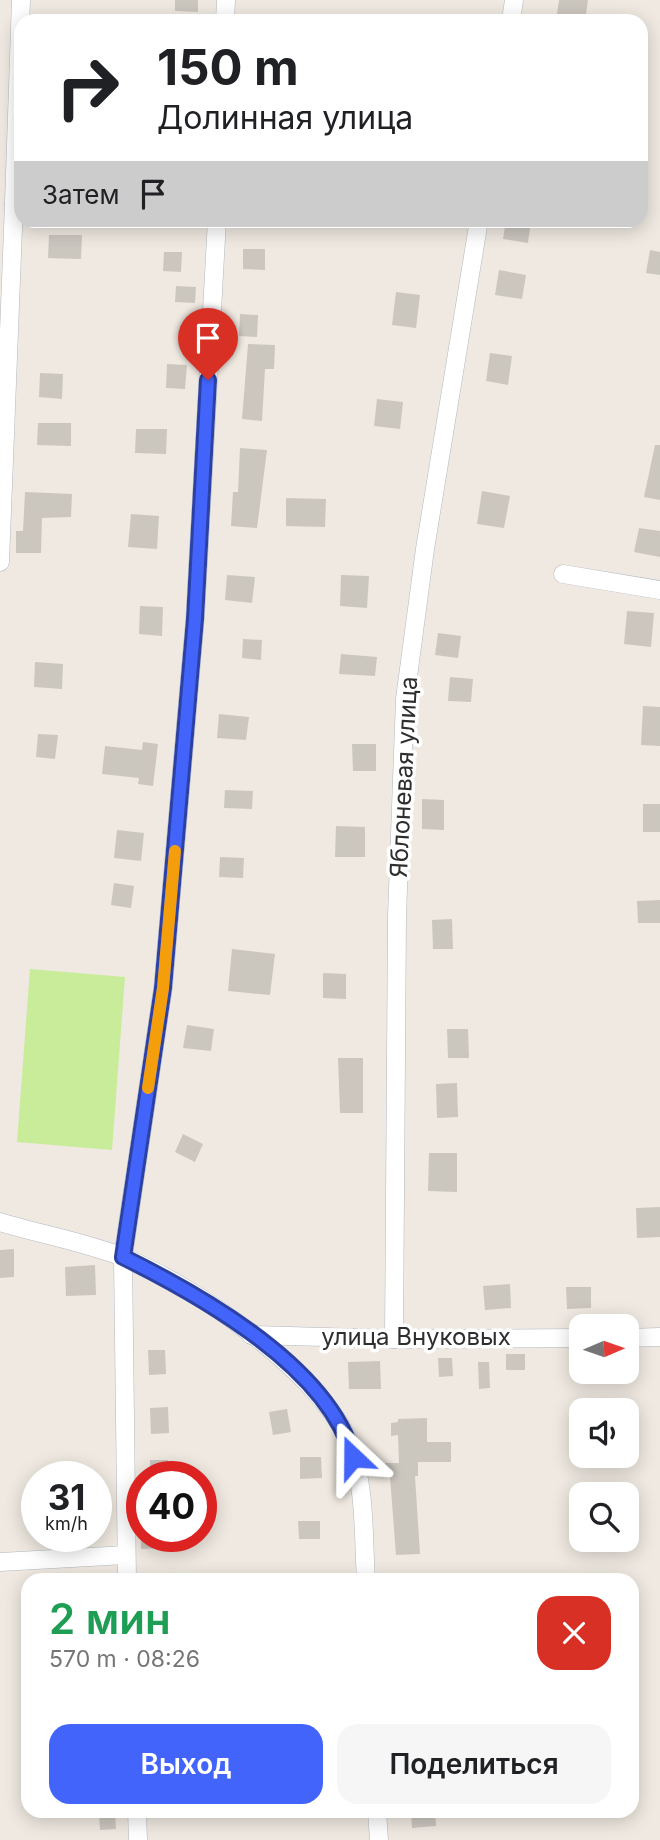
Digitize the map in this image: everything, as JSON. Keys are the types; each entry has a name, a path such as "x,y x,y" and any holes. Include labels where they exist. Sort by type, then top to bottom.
{"street":[{"path":"0,562 17,228"},
{"path":"127,1573 123,1257 163,988 195,619 217,228"},
{"name":"Яблоневая улица","path":"394,1339 397,916 405,699 425,549 478,228"},
{"path":"564,573 660,590"},
{"path":"0,1222 123,1257 198,1299 251,1335 299,1373 335,1417 349,1443 362,1498 366,1573"},
{"name":"улица Внуковых","path":"251,1335 394,1339 569,1338"},
{"path":"639,1338 660,1337"},
{"path":"0,1562 126,1555"},
{"path":"137,1818 138,1840"},
{"path":"377,1818 379,1840"}],"green space":[{"path":"30,969 125,977 112,1150 17,1142"}],"building":[{"path":"175,0 198,0 198,12 175,11"},
{"path":"559,0 588,0 586,14 557,14"},
{"path":"505,228 530,228 528,243 503,239"},
{"path":"49,235 82,235 81,259 48,258"},
{"path":"243,249 265,249 265,270 243,269"},
{"path":"650,250 660,252 660,275 646,273"},
{"path":"164,252 182,252 181,272 163,271"},
{"path":"499,270 526,275 522,299 495,295"},
{"path":"176,286 196,287 195,303 175,302"},
{"path":"396,292 420,295 416,328 392,325"},
{"path":"240,314 258,315 257,337 239,336"},
{"path":"248,344 275,345 274,369 265,369 262,421 242,419"},
{"path":"490,353 512,356 508,385 486,381"},
{"path":"167,364 187,365 185,389 166,388"},
{"path":"40,373 63,374 62,399 39,397"},
{"path":"377,399 403,402 400,429 374,426"},
{"path":"38,423 71,423 71,446 37,445"},
{"path":"136,429 167,429 166,454 135,453"},
{"path":"655,445 660,445 660,500 644,497"},
{"path":"240,448 267,450 257,528 231,526 233,492 238,492"},
{"path":"482,491 510,496 504,528 477,524"},
{"path":"25,492 72,494 71,517 42,518 41,553 16,553 16,531 23,531"},
{"path":"286,498 326,499 325,527 286,526"},
{"path":"131,514 159,516 157,549 128,547"},
{"path":"639,528 660,531 660,557 634,552"},
{"path":"227,575 255,577 252,603 225,600"},
{"path":"341,575 369,576 367,608 340,606"},
{"path":"140,606 163,607 162,636 139,634"},
{"path":"627,611 654,613 651,647 624,644"},
{"path":"438,633 461,636 458,658 435,655"},
{"path":"243,639 262,640 261,660 242,658"},
{"path":"341,654 377,657 375,676 339,674"},
{"path":"35,662 63,664 62,689 34,687"},
{"path":"450,677 473,679 471,702 448,701"},
{"path":"643,706 660,707 660,746 641,745"},
{"path":"219,714 249,717 246,740 217,738"},
{"path":"38,734 58,735 55,759 36,757"},
{"path":"143,742 158,744 153,786 138,784 139,778 102,774 105,746 142,750"},
{"path":"352,744 376,744 376,771 353,771"},
{"path":"225,790 253,791 252,809 224,808"},
{"path":"422,799 444,800 444,830 422,829"},
{"path":"643,804 660,804 660,832 643,832"},
{"path":"336,826 365,827 365,857 335,857"},
{"path":"117,830 144,833 141,861 114,858"},
{"path":"220,857 244,858 243,878 219,877"},
{"path":"114,883 134,886 131,908 111,905"},
{"path":"660,900 660,923 638,923 637,901"},
{"path":"452,919 453,949 433,949 432,920"},
{"path":"232,949 275,954 270,995 228,991"},
{"path":"323,973 346,974 346,999 323,998"},
{"path":"187,1025 214,1029 211,1051 183,1048"},
{"path":"447,1029 468,1029 469,1058 448,1058"},
{"path":"338,1058 363,1058 363,1113 340,1113"},
{"path":"457,1083 458,1117 437,1118 436,1084"},
{"path":"183,1134 203,1144 195,1162 175,1152"},
{"path":"429,1153 457,1153 457,1192 428,1191"},
{"path":"660,1207 660,1237 637,1238 636,1208"},
{"path":"14,1249 14,1277 0,1278 0,1250"},
{"path":"95,1265 96,1295 66,1296 65,1267"},
{"path":"510,1284 511,1308 485,1310 483,1286"},
{"path":"566,1287 591,1287 591,1308 567,1309"},
{"path":"148,1350 165,1350 166,1374 149,1375"},
{"path":"506,1354 525,1354 525,1370 506,1370"},
{"path":"438,1358 452,1358 453,1376 439,1377"},
{"path":"380,1361 381,1389 349,1389 348,1362"},
{"path":"478,1362 489,1362 490,1388 479,1389"},
{"path":"168,1407 169,1433 151,1434 150,1408"},
{"path":"287,1409 291,1432 273,1435 269,1412"},
{"path":"427,1418 427,1442 451,1442 451,1462 418,1462 418,1476 415,1476 420,1554 396,1555 390,1477 386,1477 385,1463 399,1463 398,1435 391,1436 391,1423 398,1422 398,1419"},
{"path":"300,1457 321,1457 322,1478 300,1479"},
{"path":"298,1521 320,1521 320,1539 299,1539"},
{"path":"99,1818 115,1818 116,1829 100,1830"},
{"path":"411,1818 435,1818 436,1826 412,1828"}],"slow traffic":[{"path":"148,1088 163,988 175,851"}],"route":[{"path":"208,380 195,619 163,988 123,1257 198,1299 251,1335 299,1373 335,1417 353,1457"}]}
